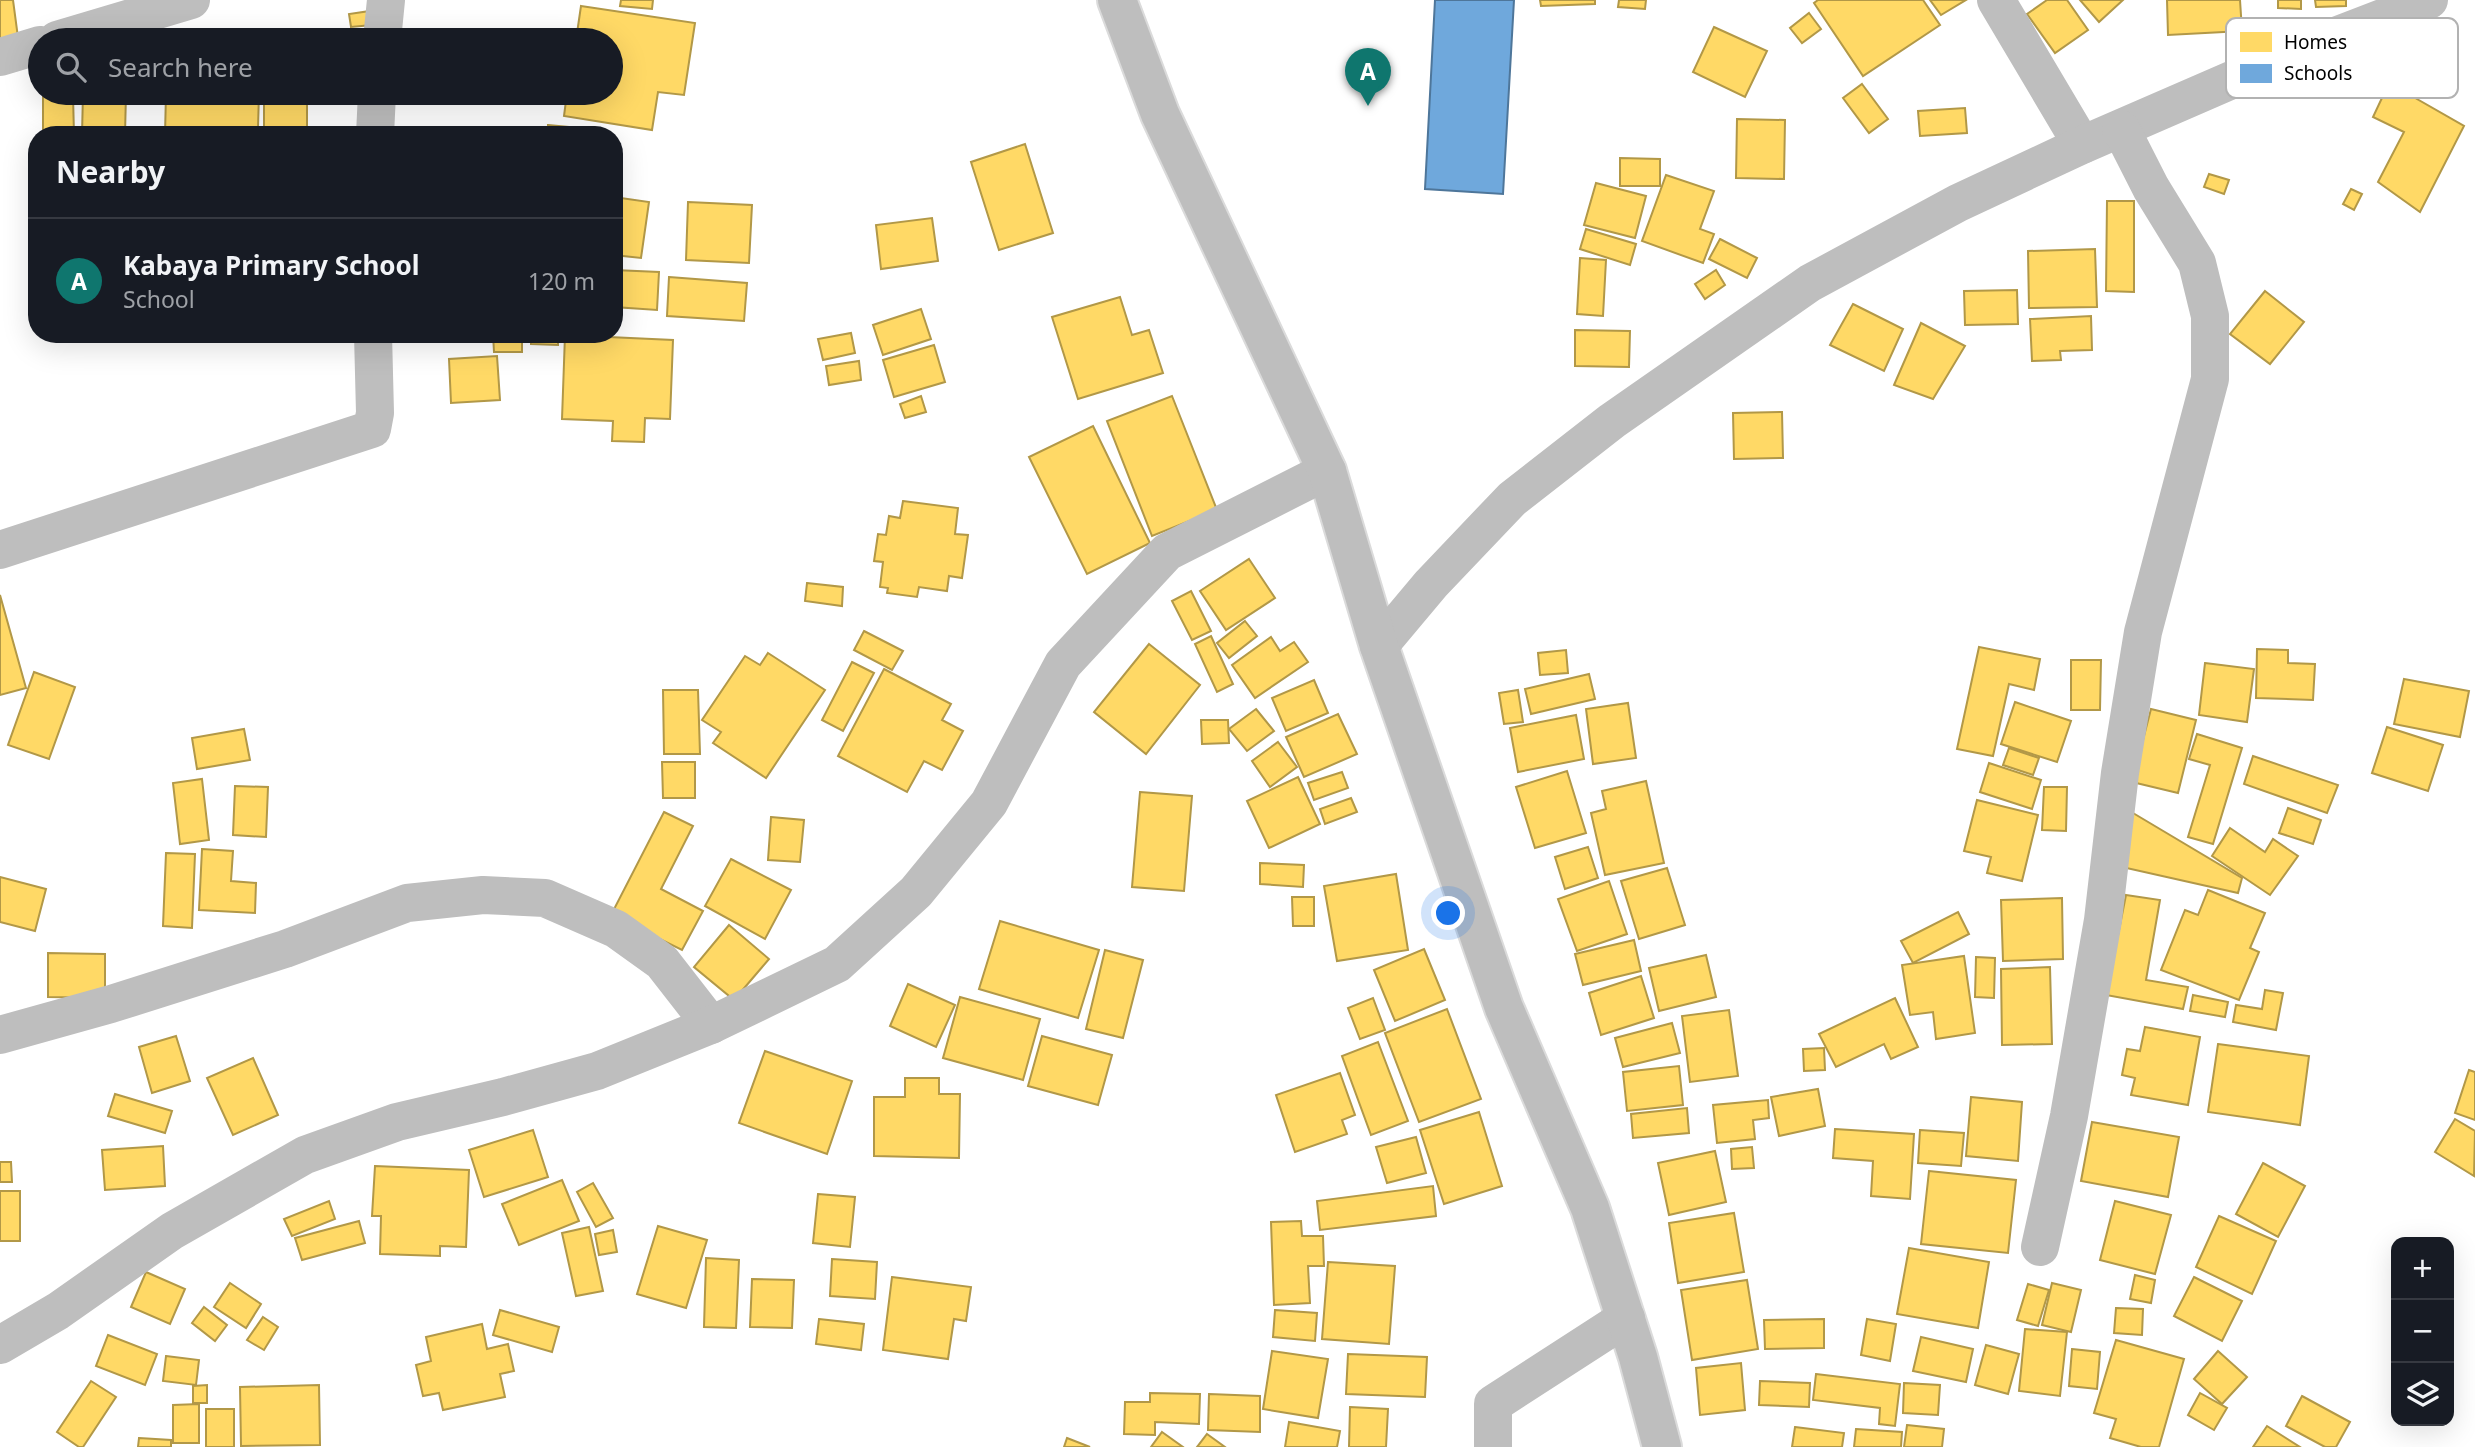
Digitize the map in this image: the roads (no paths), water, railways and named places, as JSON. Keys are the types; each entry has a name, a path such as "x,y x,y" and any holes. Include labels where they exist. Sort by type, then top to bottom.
{"street":[{"path":"97,28 191,0"},
{"path":"383,28 386,0"},
{"path":"1117,0 1160,114 1327,471 1379,646 1504,1008 1590,1208 1626,1318 1662,1447"},
{"path":"1996,0 2082,145"},
{"path":"2381,18 2429,0"},
{"path":"0,57 28,49"},
{"path":"1379,646 1431,584 1512,499 1612,421 1810,283 1958,203 2226,82"},
{"path":"375,126 376,105"},
{"path":"2040,1247 2069,1116 2103,920 2120,773 2143,632 2210,379 2210,316 2197,263 2151,188 2121,129"},
{"path":"0,550 372,429 373,343"},
{"path":"0,1345 58,1311 172,1231 305,1155 397,1122 597,1071 711,1025 837,964 916,892 989,803 1063,664 1167,552 1327,471"},
{"path":"0,1035 111,1004 285,949 407,903 483,895 545,898 616,929 662,962 711,1025"},
{"path":"1493,1447 1493,1404 1626,1318"}],"place":[{"name":"Kabaya Primary School","path":"1368,106"}]}
